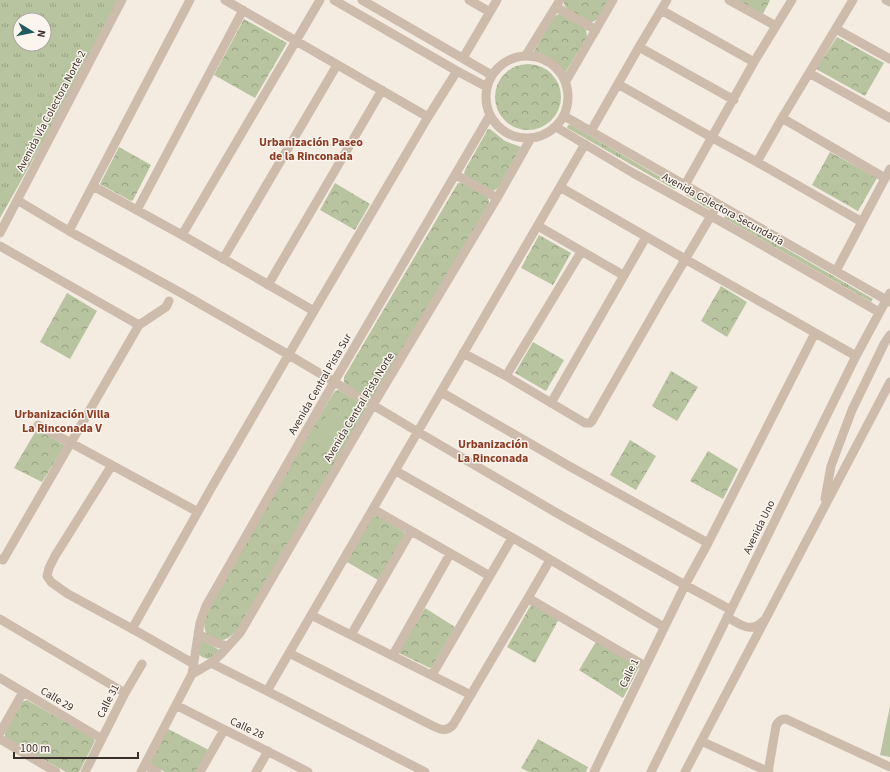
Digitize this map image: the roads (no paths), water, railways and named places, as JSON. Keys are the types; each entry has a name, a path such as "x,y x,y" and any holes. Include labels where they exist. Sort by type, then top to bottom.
{"street":[{"name":"Avenida Vía Colectora Norte 2","path":"0,233 122,0"},
{"path":"69,230 190,0"},
{"path":"225,0 428,117"},
{"path":"182,235 320,0"},
{"path":"334,0 487,87"},
{"path":"362,0 376,4 488,73 493,74"},
{"path":"469,0 490,12"},
{"path":"463,58 497,0"},
{"path":"566,81 614,0"},
{"path":"591,131 667,0"},
{"path":"729,0 776,26"},
{"path":"685,185 754,62 792,0"},
{"path":"757,162 853,0"},
{"path":"886,0 890,2"},
{"path":"526,55 558,3 596,30"},
{"path":"137,210 243,10"},
{"path":"661,10 754,62"},
{"path":"836,29 890,59"},
{"path":"639,47 734,100"},
{"path":"526,55 536,56 546,60 561,72 566,81 569,101 562,120 556,127 544,135 531,138 518,138 507,133 497,125 490,115 486,101 487,87 493,74 499,66 507,60 526,55"},
{"path":"223,259 337,65"},
{"path":"132,629 314,311 428,117 457,71"},
{"path":"809,73 890,118"},
{"path":"618,84 711,138 757,162 862,222"},
{"path":"268,285 382,90"},
{"name":"Avenida Central Pista Sur","path":"143,768 192,674 200,623 206,606 334,382 490,115"},
{"name":"Avenida Colectora Secundaria","path":"564,116 836,272 889,299"},
{"path":"782,118 885,178"},
{"name":"Avenida Colectora Secundaria","path":"556,127 633,173 879,312"},
{"name":"Avenida Central Pista Norte","path":"192,674 211,663 240,633 531,138"},
{"path":"267,691 585,144"},
{"path":"836,272 890,169"},
{"path":"456,175 497,198"},
{"path":"92,186 182,235 314,311"},
{"path":"560,187 856,356"},
{"path":"17,200 289,354 418,432 562,516 685,585 729,614 747,628 750,649"},
{"path":"463,353 506,376 585,423 590,423 718,204"},
{"path":"538,226 624,276"},
{"path":"550,403 646,237"},
{"path":"0,246 139,325"},
{"path":"506,376 581,252"},
{"name":"Avenida Uno","path":"651,772 856,356 879,312 889,299"},
{"path":"0,558 3,560 139,325 166,307 169,301"},
{"name":"Calle 1","path":"594,772 685,585 815,333"},
{"path":"823,508 831,466 852,410 884,344 890,335"},
{"path":"685,772 890,382"},
{"path":"441,392 569,466 708,543"},
{"path":"38,425 198,512"},
{"path":"112,465 55,556 47,576 51,582 68,594 194,664"},
{"path":"396,471 664,627"},
{"path":"373,509 490,576"},
{"path":"351,635 411,531"},
{"path":"432,675 512,538"},
{"path":"393,656 450,554"},
{"path":"289,653 424,721 443,730 447,730 453,725 550,560"},
{"path":"528,598 645,666"},
{"path":"311,615 471,695"},
{"path":"0,619 125,693"},
{"path":"747,628 760,625 765,619"},
{"path":"198,633 218,644 228,646"},
{"path":"211,663 425,772"},
{"name":"Calle 31","path":"84,772 125,693 142,664"},
{"name":"Calle 29","path":"0,678 102,739"},
{"path":"0,733 23,692"},
{"name":"Calle 28","path":"176,705 308,772"},
{"path":"701,741 757,769 768,772 776,726 780,720 786,719 890,767"},
{"path":"200,772 224,730"},
{"path":"0,739 56,772"},
{"path":"256,772 268,751"},
{"path":"143,768 157,772"}],"district":[{"name":"Urbanización Paseo de la Rinconada","path":"311,149"},
{"name":"Urbanización Villa La Rinconada V","path":"62,421"},
{"name":"Urbanización La Rinconada","path":"493,451"}]}
